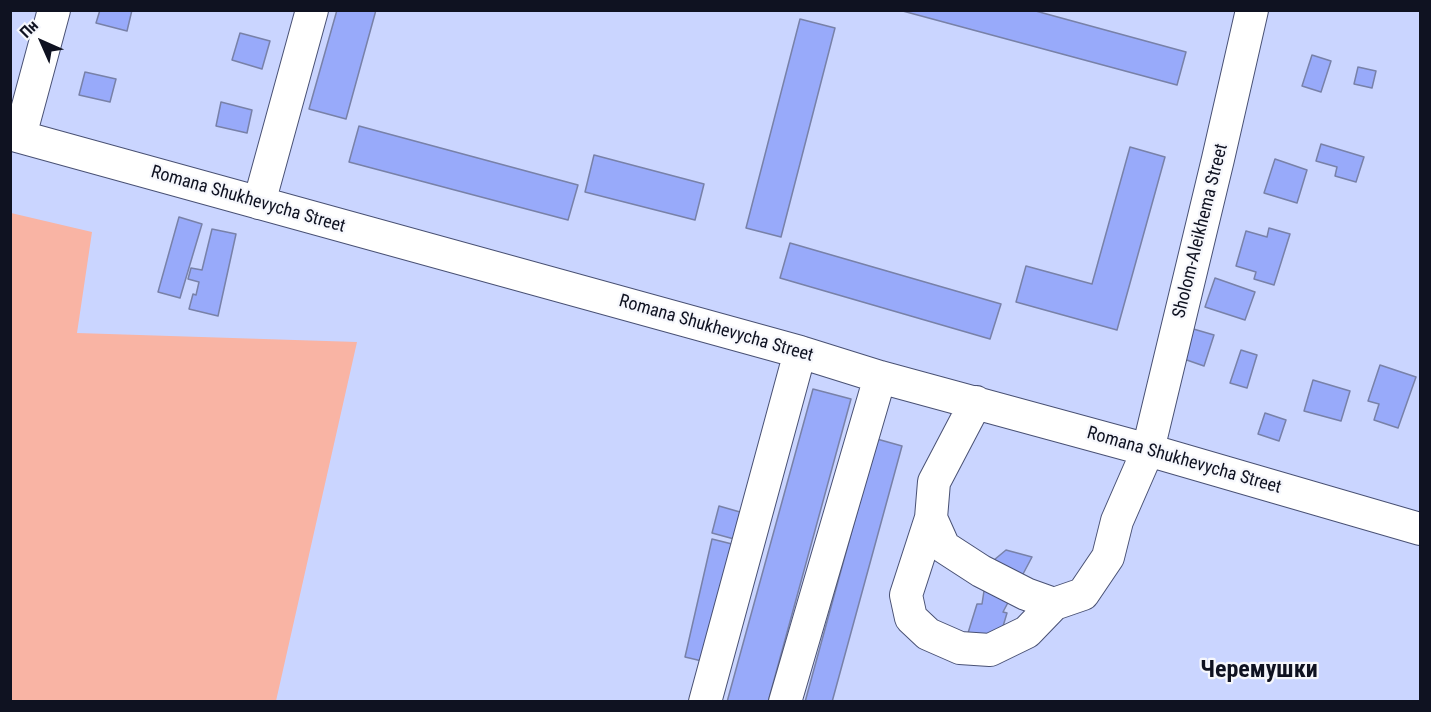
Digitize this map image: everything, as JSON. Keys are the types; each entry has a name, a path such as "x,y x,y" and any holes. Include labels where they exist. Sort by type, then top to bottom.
{"street":[{"path":"15,135 54,10"},
{"path":"259,203 312,10"},
{"name":"Sholom-Aleikhema Street","path":"1054,604 1083,594 1108,557 1117,521 1148,450 1252,10"},
{"name":"Romana Shukhevycha Street","path":"15,135 800,352 880,377 1148,450 1420,529"},
{"path":"705,702 800,352"},
{"path":"785,702 880,377"},
{"path":"931,518 944,547 990,576 1026,594 1054,604 1027,632 990,650 960,648 928,634 911,618 906,595 931,518 934,482 976,402"}],"shaded area":[{"path":"11,213 92,232 77,333 357,342 276,701 11,701"}],"building":[{"path":"100,10 132,10 127,31 96,23"},
{"path":"337,10 376,10 346,119 309,109"},
{"path":"899,10 1032,10 1186,52 1177,85"},
{"path":"800,19 835,28 781,237 746,228"},
{"path":"240,33 270,41 262,69 232,60"},
{"path":"1312,55 1331,61 1321,92 1302,86"},
{"path":"1358,67 1376,71 1372,88 1354,84"},
{"path":"85,72 116,79 110,102 79,95"},
{"path":"221,102 252,110 247,133 216,126"},
{"path":"359,126 578,185 568,220 349,162"},
{"path":"1321,144 1364,157 1356,182 1335,176 1337,167 1316,161"},
{"path":"1130,147 1165,157 1117,330 1016,302 1026,266 1092,284"},
{"path":"594,155 704,184 695,220 585,192"},
{"path":"1275,159 1307,170 1297,203 1264,193"},
{"path":"179,217 202,224 180,298 158,292"},
{"path":"1269,228 1290,234 1274,285 1254,279 1256,272 1236,266 1246,231 1267,237"},
{"path":"212,229 236,234 218,316 189,309 199,282 188,279 191,268 202,270"},
{"path":"790,243 1001,304 990,339 780,278"},
{"path":"1215,278 1255,292 1245,320 1205,307"},
{"path":"1190,328 1214,335 1204,366 1181,358"},
{"path":"1241,350 1257,355 1247,388 1230,383"},
{"path":"1380,365 1416,377 1398,428 1374,420 1379,404 1368,401"},
{"path":"1313,380 1350,391 1341,421 1304,411"},
{"path":"813,389 851,399 768,702 727,702"},
{"path":"1265,413 1286,420 1279,441 1258,434"},
{"path":"877,439 902,446 832,702 805,702"},
{"path":"719,506 740,512 734,539 712,533"},
{"path":"712,539 732,544 706,662 685,657"},
{"path":"1006,550 1032,557 1003,612 1007,613 998,643 968,633 977,604 982,604 988,565"}],"district":[{"name":"Черемушки","path":"1259,671"}]}
